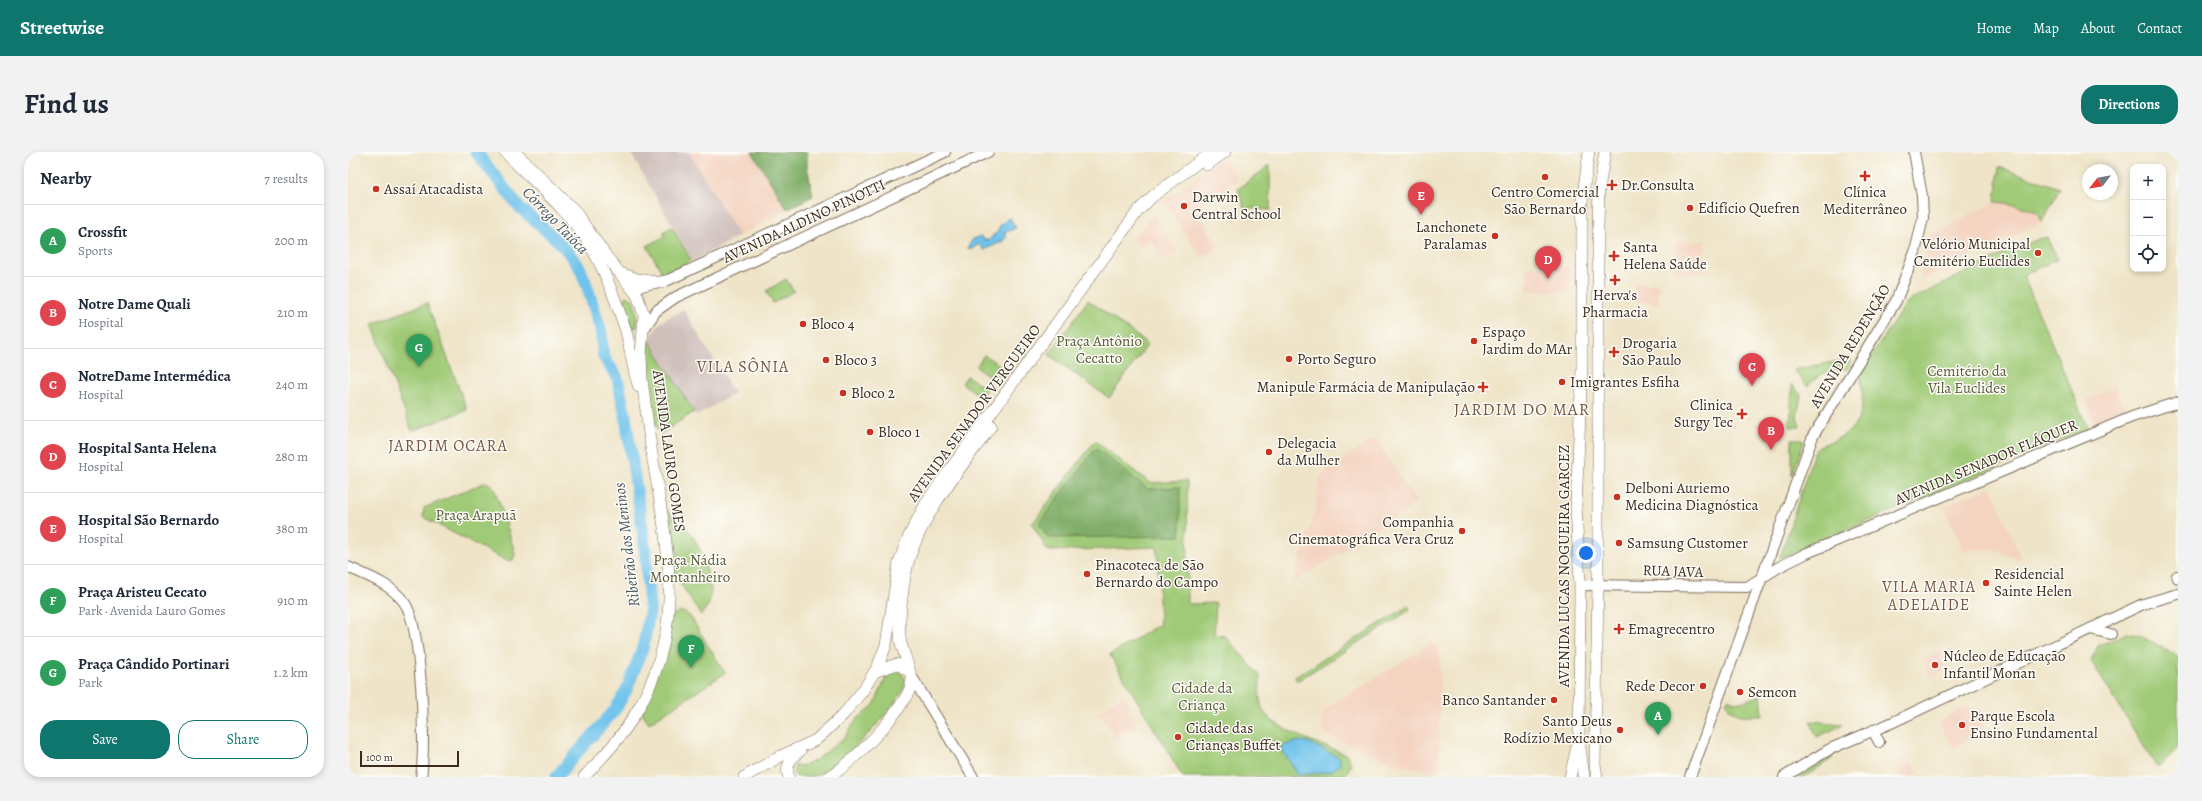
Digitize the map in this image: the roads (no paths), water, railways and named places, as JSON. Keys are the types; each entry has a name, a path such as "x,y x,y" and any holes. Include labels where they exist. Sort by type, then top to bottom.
{"main road":[{"name":"AVENIDA LAURO GOMES","path":"505,152 564,212 583,236 604,273 625,327 633,372 644,403"},
{"name":"AVENIDA LAURO GOMES","path":"515,152 574,210 619,273 632,288 643,308 644,329 641,367 644,403 669,555 670,594 668,621 660,660 641,704 618,738 584,777"},
{"name":"AVENIDA SENADOR VERGUEIRO","path":"744,777 783,755 806,746 840,718 852,705 874,672 886,645 901,554 927,501 1138,211 1153,196 1212,152"},
{"name":"AVENIDA SENADOR VERGUEIRO","path":"910,674 899,630 905,578 910,556 935,506 1142,215 1225,152"},
{"name":"AVENIDA LUCAS NOGUEIRA GARCEZ","path":"1584,777 1579,740 1580,585 1576,507 1582,368 1582,202 1588,152"},
{"path":"1597,777 1595,765 1598,585 1598,228 1599,189 1604,152"},
{"path":"619,273 637,280 662,283"},
{"path":"617,306 618,300 622,294 632,288"},
{"path":"625,327 632,335 638,334 644,329"},
{"path":"828,777 845,766 865,747 910,689 910,674 897,664 874,672"},
{"name":"AVENIDA LUCAS NOGUEIRA GARCEZ","path":"1570,777 1579,740"},
{"path":"789,777 787,768 790,761 806,746"}],"street":[{"name":"AVENIDA ALDINO PINOTTI","path":"632,288 662,283 945,152"},
{"name":"AVENIDA ALDINO PINOTTI","path":"644,329 653,315 665,303 724,274 988,152"},
{"name":"AVENIDA REDENÇÃO","path":"1690,777 1813,436 1896,301 1915,252 1923,218 1922,196 1914,152"},
{"path":"718,258 724,274"},
{"name":"AVENIDA SENADOR FLÁQUER","path":"1762,577 1807,553 2132,417 2178,402"},
{"path":"348,567 397,593 410,613 417,638 420,672 422,736 421,777"},
{"name":"RUA JAVA","path":"1580,585 1747,587 1762,577"},
{"path":"2166,597 2178,587"},
{"path":"1784,777 1815,756 2143,604 2178,594"},
{"path":"2089,629 2111,634"},
{"path":"910,674 973,777"},
{"path":"904,698 917,697 929,704"},
{"path":"1873,730 1879,742"}],"water":[{"path":"1010,218 1016,228 1004,233 1006,237 1003,241 984,250 979,244 972,249 967,248 973,239 981,236 984,240 990,240 993,235 996,234 1001,224"},
{"path":"1298,741 1308,742 1340,758 1340,765 1330,772 1298,775 1280,747"}],"waterway":[{"name":"Ribeirão dos Meninos","path":"476,152 520,208 557,240 580,268 601,331 603,356 617,377 625,413 644,540 650,611 643,647 627,689 615,710 556,777"}],"place":[{"name":"Clínica Mediterrâneo","path":"1865,176"},
{"name":"Centro Comercial São Bernardo","path":"1545,177"},
{"name":"Dr.Consulta","path":"1612,185"},
{"name":"Assaí Atacadista","path":"376,189"},
{"name":"Darwin Central School","path":"1184,206"},
{"name":"Edifício Quefren","path":"1690,208"},
{"name":"Hospital São Bernardo","path":"1421,215"},
{"name":"Lanchonete Paralamas","path":"1495,236"},
{"name":"Velório Municipal Cemitério Euclides","path":"2038,253"},
{"name":"Santa Helena Saúde","path":"1614,256"},
{"name":"Hospital Santa Helena","path":"1548,279"},
{"name":"Herva's Pharmacia","path":"1615,280"},
{"name":"Bloco 4","path":"803,324"},
{"name":"Espaço Jardim do MAr","path":"1474,341"},
{"name":"Drogaria São Paulo","path":"1614,352"},
{"name":"Porto Seguro","path":"1289,359"},
{"name":"Bloco 3","path":"826,360"},
{"name":"Praça Cândido Portinari","path":"419,367"},
{"name":"Imigrantes Esfiha","path":"1562,382"},
{"name":"NotreDame Intermédica","path":"1752,386"},
{"name":"Manipule Farmácia de Manipulação","path":"1483,387"},
{"name":"Bloco 2","path":"843,393"},
{"name":"Clinica Surgy Tec","path":"1742,414"},
{"name":"Bloco 1","path":"870,432"},
{"name":"Notre Dame Quali","path":"1771,450"},
{"name":"Delegacia da Mulher","path":"1269,452"},
{"name":"Delboni Auriemo Medicina Diagnóstica","path":"1617,497"},
{"name":"Companhia Cinematográfica Vera Cruz","path":"1462,531"},
{"name":"Samsung Customer","path":"1619,543"},
{"name":"Pinacoteca de São Bernardo do Campo","path":"1087,574"},
{"name":"Residencial Sainte Helen","path":"1986,583"},
{"name":"Emagrecentro","path":"1619,629"},
{"name":"Núcleo de Educação Infantil Monan","path":"1935,665"},
{"name":"Praça Aristeu Cecato","path":"691,668"},
{"name":"Rede Decor","path":"1703,686"},
{"name":"Semcon","path":"1740,692"},
{"name":"Banco Santander","path":"1554,700"},
{"name":"Parque Escola Ensino Fundamental","path":"1962,725"},
{"name":"Santo Deus Rodízio Mexicano","path":"1620,730"},
{"name":"Crossfit","path":"1658,735"},
{"name":"Cidade das Crianças Buffet","path":"1178,737"}],"district":[{"name":"VILA SÔNIA","path":"743,366"},
{"name":"JARDIM DO MAR","path":"1522,409"},
{"name":"JARDIM OCARA","path":"448,445"},
{"name":"VILA MARIA ADELAIDE","path":"1929,595"}],"water label":[{"name":"Córrego Taióca","path":"556,220"}],"park label":[{"name":"Praça Antônio Cecatto","path":"1099,350"},
{"name":"Cemitério da Vila Euclides","path":"1967,380"},
{"name":"Praça Arapuã","path":"476,515"},
{"name":"Praça Nádia Montanheiro","path":"690,568"},
{"name":"Cidade da Criança","path":"1202,696"}]}
